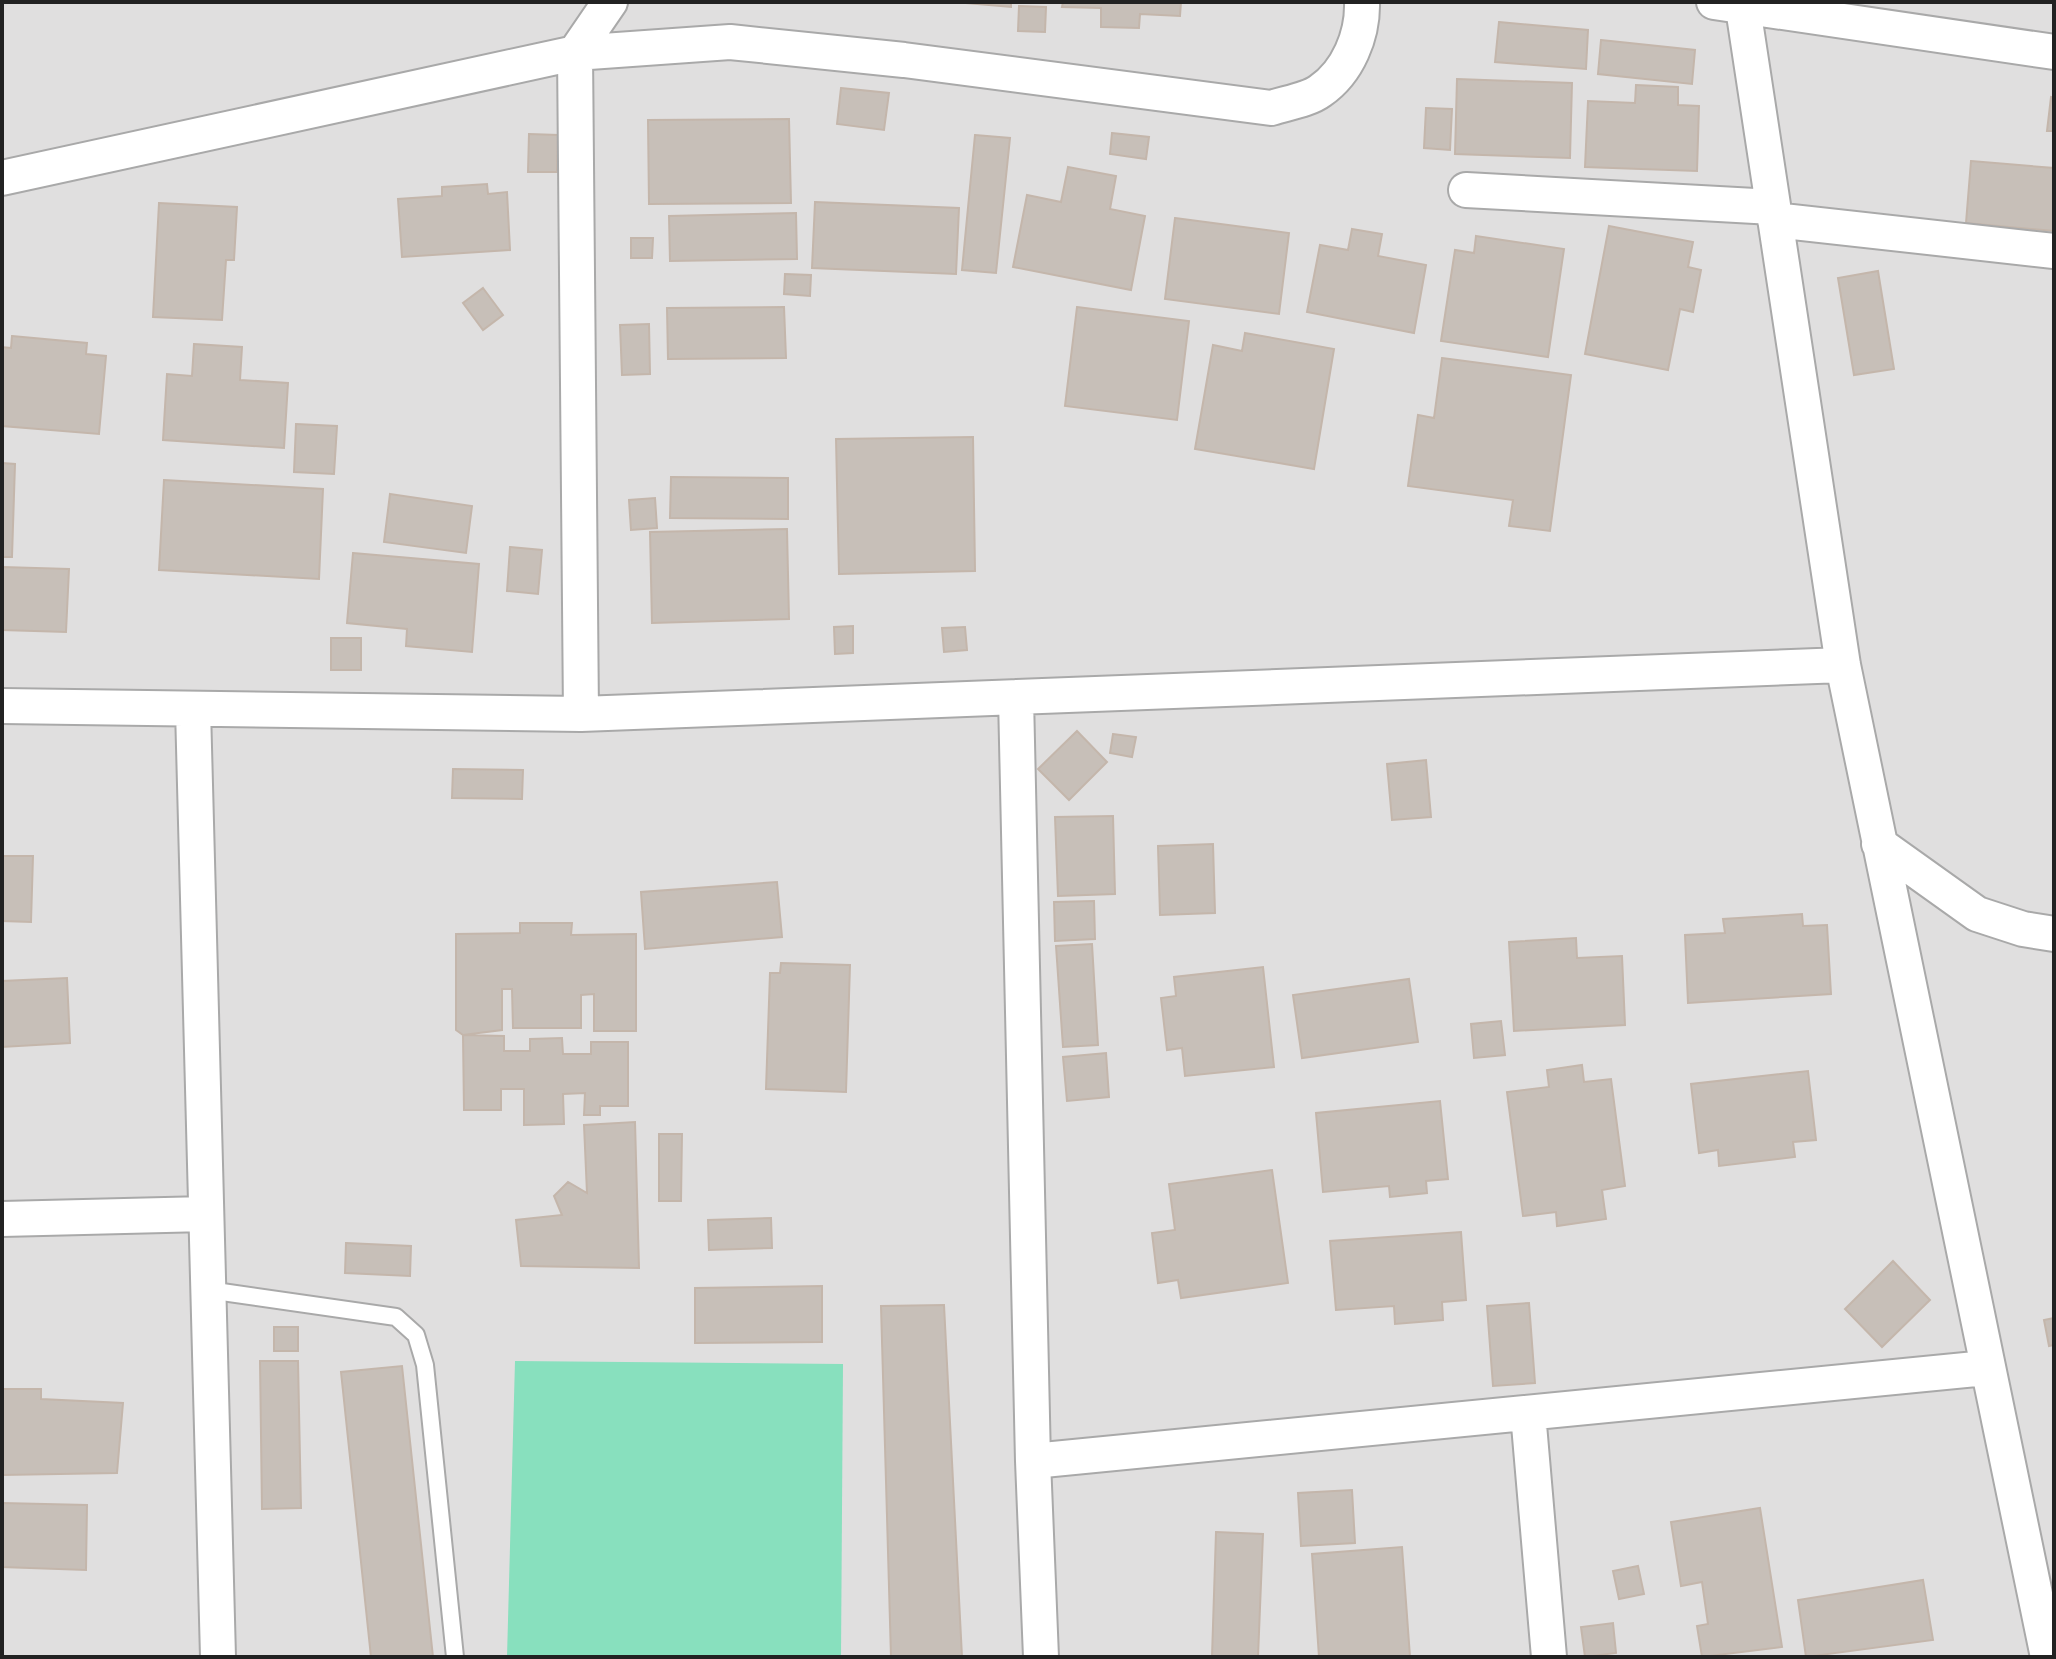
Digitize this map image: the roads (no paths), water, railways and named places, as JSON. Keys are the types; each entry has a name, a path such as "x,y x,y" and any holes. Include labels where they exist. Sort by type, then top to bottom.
{"street":[{"path":"581,714 575,53 610,2"},
{"path":"2,178 575,53 730,42 904,60 1271,108 1319,92 1349,60 1362,23 1362,2"},
{"path":"2048,1657 1843,665 1774,213 1728,5 2054,52"},
{"path":"1466,190 1774,213 2054,251"},
{"path":"2,706 581,714 1843,665"},
{"path":"1016,697 1033,1461 1041,1657"},
{"path":"193,709 218,1657"},
{"path":"1879,844 1977,914 2023,929 2054,934"},
{"path":"2,1219 206,1214"},
{"path":"1033,1461 1986,1368"},
{"path":"1528,1413 1549,1657"}],"lane":[{"path":"208,1290 396,1317 416,1335 425,1365 455,1657"}]}
